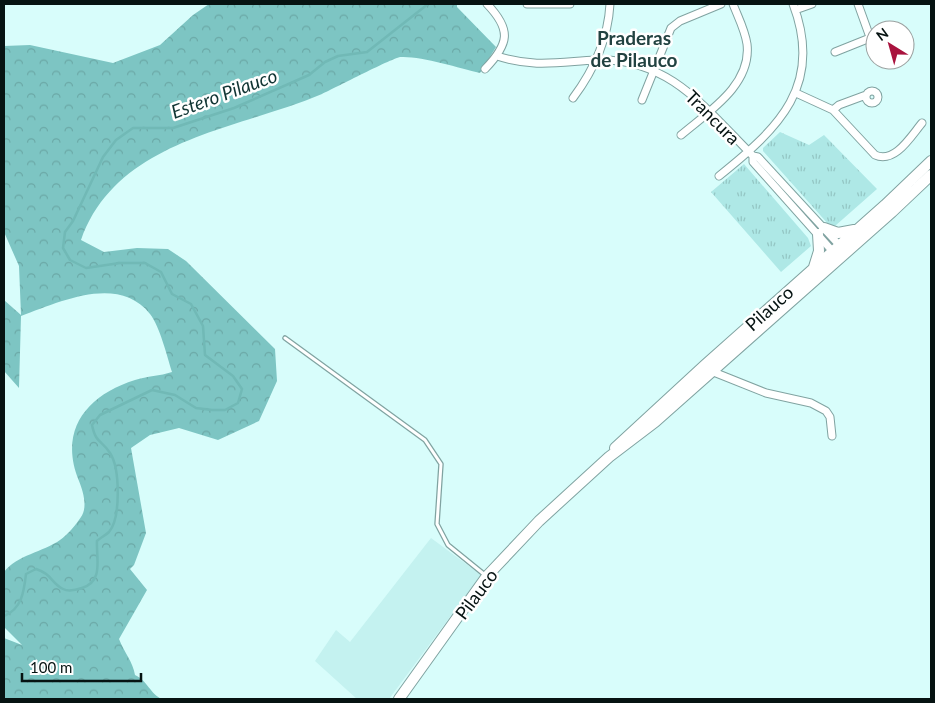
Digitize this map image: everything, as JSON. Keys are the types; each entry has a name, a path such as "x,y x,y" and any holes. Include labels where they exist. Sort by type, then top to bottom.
{"main road":[{"name":"Pilauco","path":"608,458 626,436 813,268 839,252 862,225 931,160"},
{"name":"Pilauco","path":"399,699 487,576 539,521 608,458 643,432 839,252 931,174"},
{"path":"813,268 819,251 821,231 843,233 862,225"}],"street":[{"path":"485,69 503,46 504,29 500,19 487,4"},
{"path":"527,4 570,4"},
{"path":"573,98 597,60 608,24 610,4"},
{"path":"642,100 671,28 680,21 721,4"},
{"path":"681,135 734,88 743,72 746,59 746,39 733,4"},
{"path":"720,176 751,154 773,129 796,93 802,68 803,48 794,7 812,4"},
{"path":"858,4 865,24"},
{"path":"836,52 865,40"},
{"name":"Trancura","path":"497,56 521,63 544,65 597,60 629,63 654,70 679,83 751,154 753,162 839,252"},
{"path":"796,93 833,110 875,155 881,157 894,154 922,123"},
{"path":"833,110 839,104 866,95"},
{"path":"711,371 766,393 811,403 826,411 830,417 832,436"}],"lane":[{"path":"285,338 425,440 441,464 437,524 448,545 487,576"}],"shaded area":[{"path":"431,538 481,575 389,699 357,699 315,661 336,630 350,642"}],"green space":[{"path":"209,4 457,4 457,7 496,47 480,73 429,60 409,57 396,58 322,94 218,129 183,143 151,159 122,180 98,206 81,240 104,252 137,248 168,249 186,261 275,349 277,381 259,421 218,440 179,428 150,435 131,448 146,533 134,565 130,569 147,590 119,639 135,675 162,699 4,699 4,638 22,645 4,627 4,572 9,566 23,558 60,540 74,526 83,513 84,499 73,463 72,446 75,431 81,417 103,395 118,387 140,379 172,372 160,334 150,314 137,302 122,295 105,293 71,299 21,316 19,388 4,371 4,300 21,315 19,266 4,232 4,46 30,45 113,63 160,45 193,15"},
{"path":"780,132 809,145 824,135 877,189 835,226 829,225 763,151 763,148"},
{"path":"744,164 808,238 811,246 781,272 711,192"}],"waterway":[{"name":"Estero Pilauco","path":"4,616 15,609 21,599 26,574 36,569 45,573 59,587 68,590 89,585 96,575 98,562 97,541 109,532 113,525 116,516 118,493 113,460 107,449 97,439 92,425 100,415 152,390 175,395 196,408 225,410 238,403 242,389 233,376 205,355 203,326 191,304 172,294 161,272 145,263 120,263 86,268 70,260 63,248 65,232 73,221 103,157 116,140 133,128 173,128 234,108 309,75 325,62 338,56 367,52 428,4"}],"district":[{"name":"Praderas de Pilauco","path":"634,48"}]}
